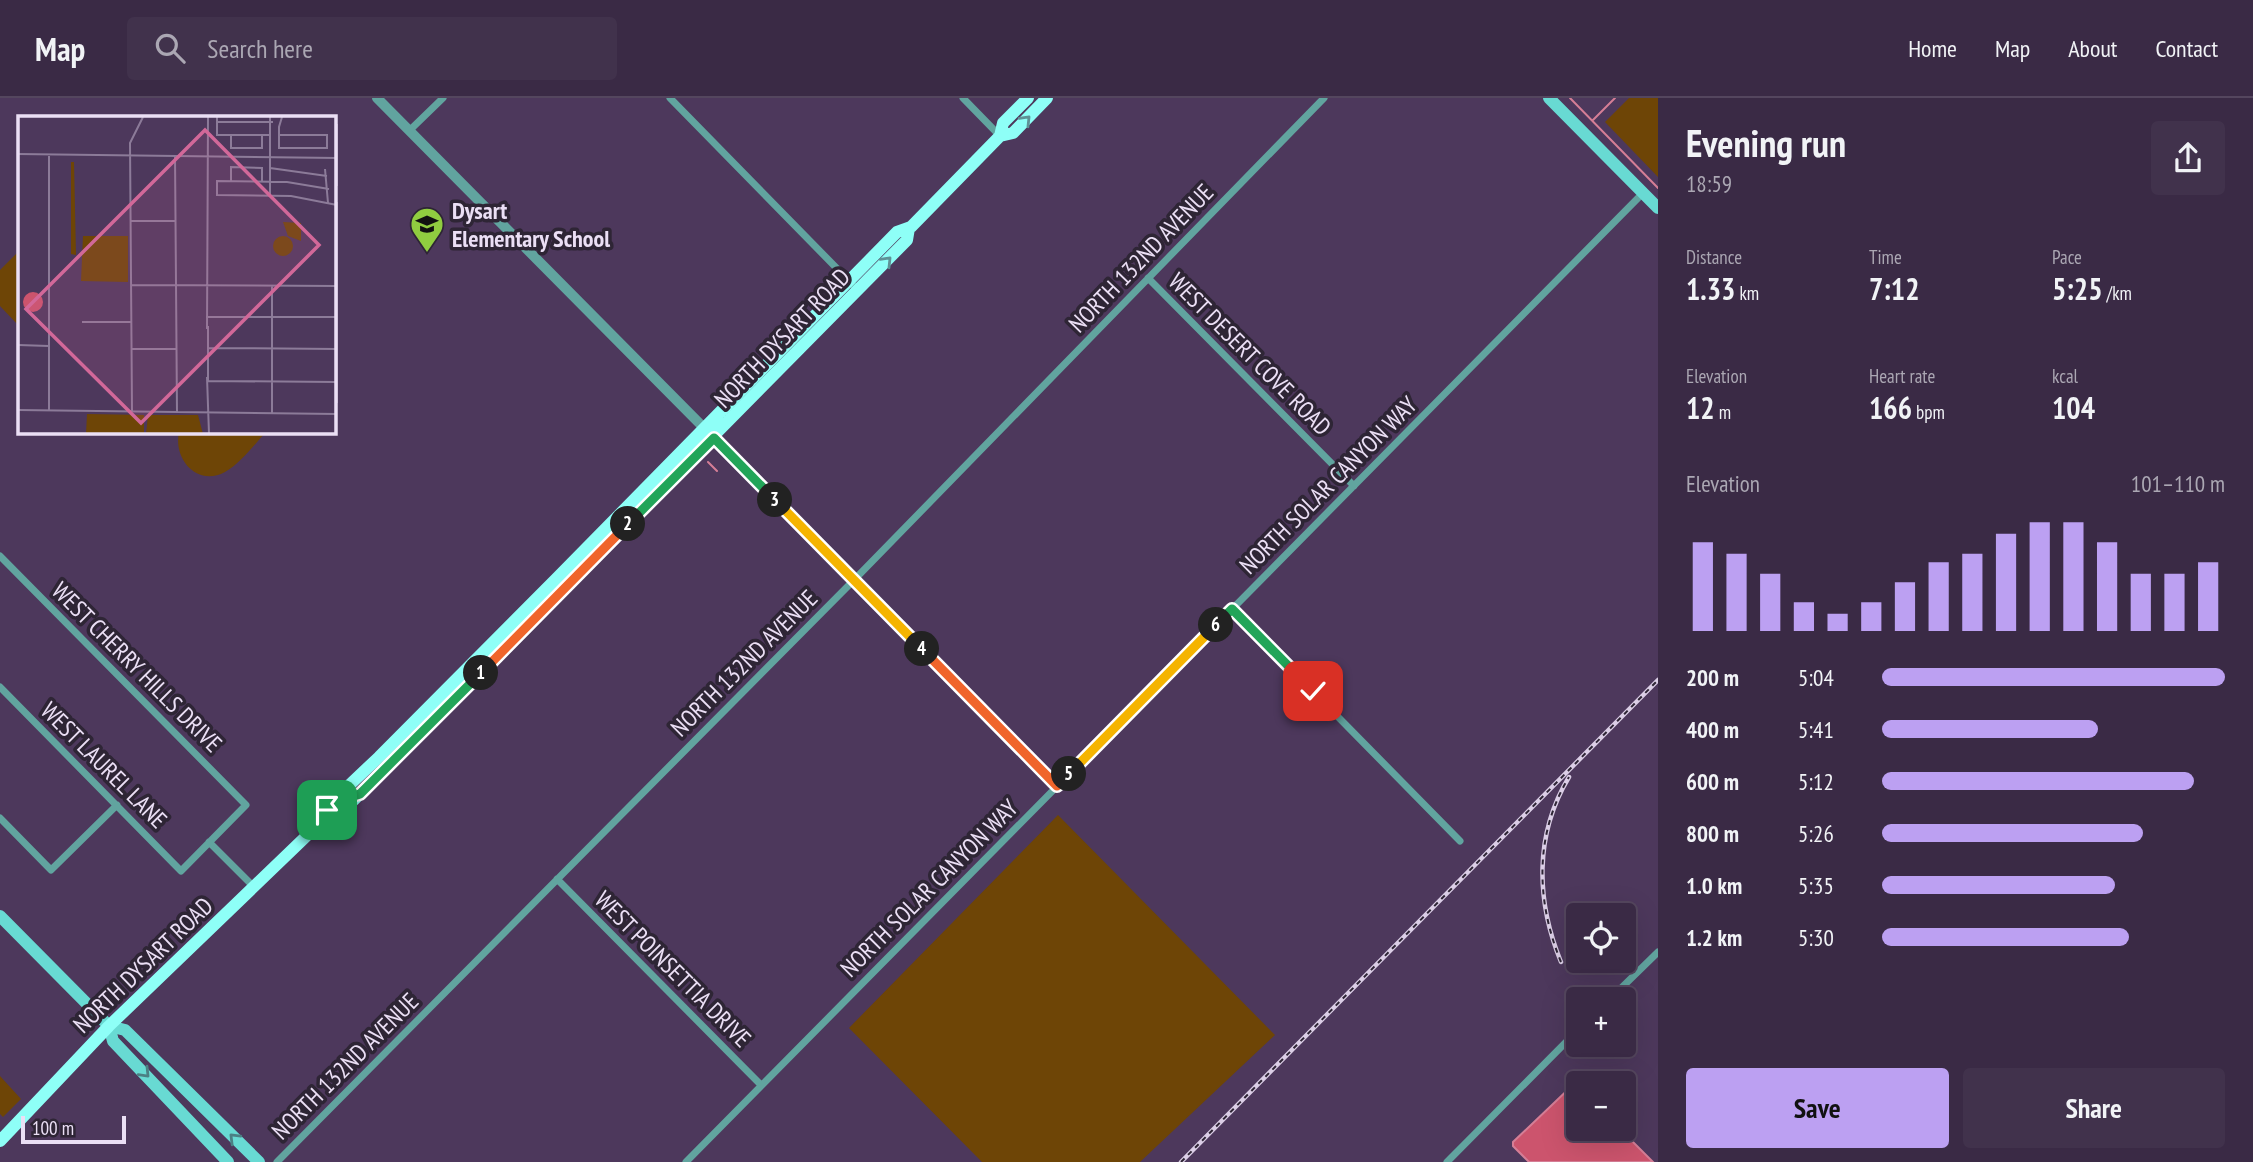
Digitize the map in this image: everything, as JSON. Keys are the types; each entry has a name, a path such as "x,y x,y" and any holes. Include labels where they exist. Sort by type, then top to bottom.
{"main road":[{"name":"NORTH DYSART ROAD","path":"319,824 331,823 854,285 906,240 909,228 1000,136 1003,124 1028,98"},
{"name":"NORTH DYSART ROAD","path":"1000,136 1013,133 1047,98"},
{"path":"1549,98 1658,208"},
{"name":"NORTH DYSART ROAD","path":"0,1141 109,1026 319,824 323,810 709,433"},
{"path":"323,810 338,807 349,797 360,794"},
{"path":"0,916 109,1026 113,1041 228,1162"},
{"path":"109,1026 125,1030 259,1162"}],"street":[{"path":"377,98 1057,786"},
{"path":"410,130 443,98"},
{"path":"670,98 854,285"},
{"path":"963,98 1000,136"},
{"name":"NORTH 132ND AVENUE","path":"277,1162 854,580 1324,98"},
{"name":"NORTH SOLAR CANYON WAY","path":"686,1162 1643,193"},
{"name":"WEST DESERT COVE ROAD","path":"1148,278 1354,486"},
{"name":"WEST CHERRY HILLS DRIVE","path":"0,556 246,805 209,842"},
{"path":"1232,609 1460,841"},
{"name":"WEST LAUREL LANE","path":"0,687 181,871 209,842"},
{"path":"0,818 51,870 117,805"},
{"path":"209,842 254,887"},
{"name":"WEST POINSETTIA DRIVE","path":"557,879 761,1085"},
{"path":"1622,987 1658,952"},
{"path":"1447,1162 1566,1042"}],"shaded area":[{"path":"1629,98 1658,98 1658,177 1605,122"},
{"path":"18,252 18,325 0,306 0,270"},
{"path":"179,434 264,434 231,468 215,476 205,476 189,468 178,442"},
{"path":"1058,815 1275,1035 1140,1162 982,1162 849,1028"},
{"path":"0,1076 21,1099 3,1117 0,1114"},
{"path":"1566,1092 1566,1141 1632,1141 1653,1162 1529,1162 1513,1146 1513,1142"}],"waterway":[{"path":"1570,98 1658,188"},
{"path":"1593,120 1615,98"},
{"path":"708,462 717,471"},
{"path":"74,1022 81,1015"}],"railway":[{"path":"1181,1162 1658,680"},
{"path":"1561,962 1547,916 1542,868 1549,822 1569,777"}],"place":[{"name":"Dysart Elementary School","path":"427,254"}],"route":[{"path":"327,810 360,794 714,438 1057,786 1232,609 1313,691"}]}
